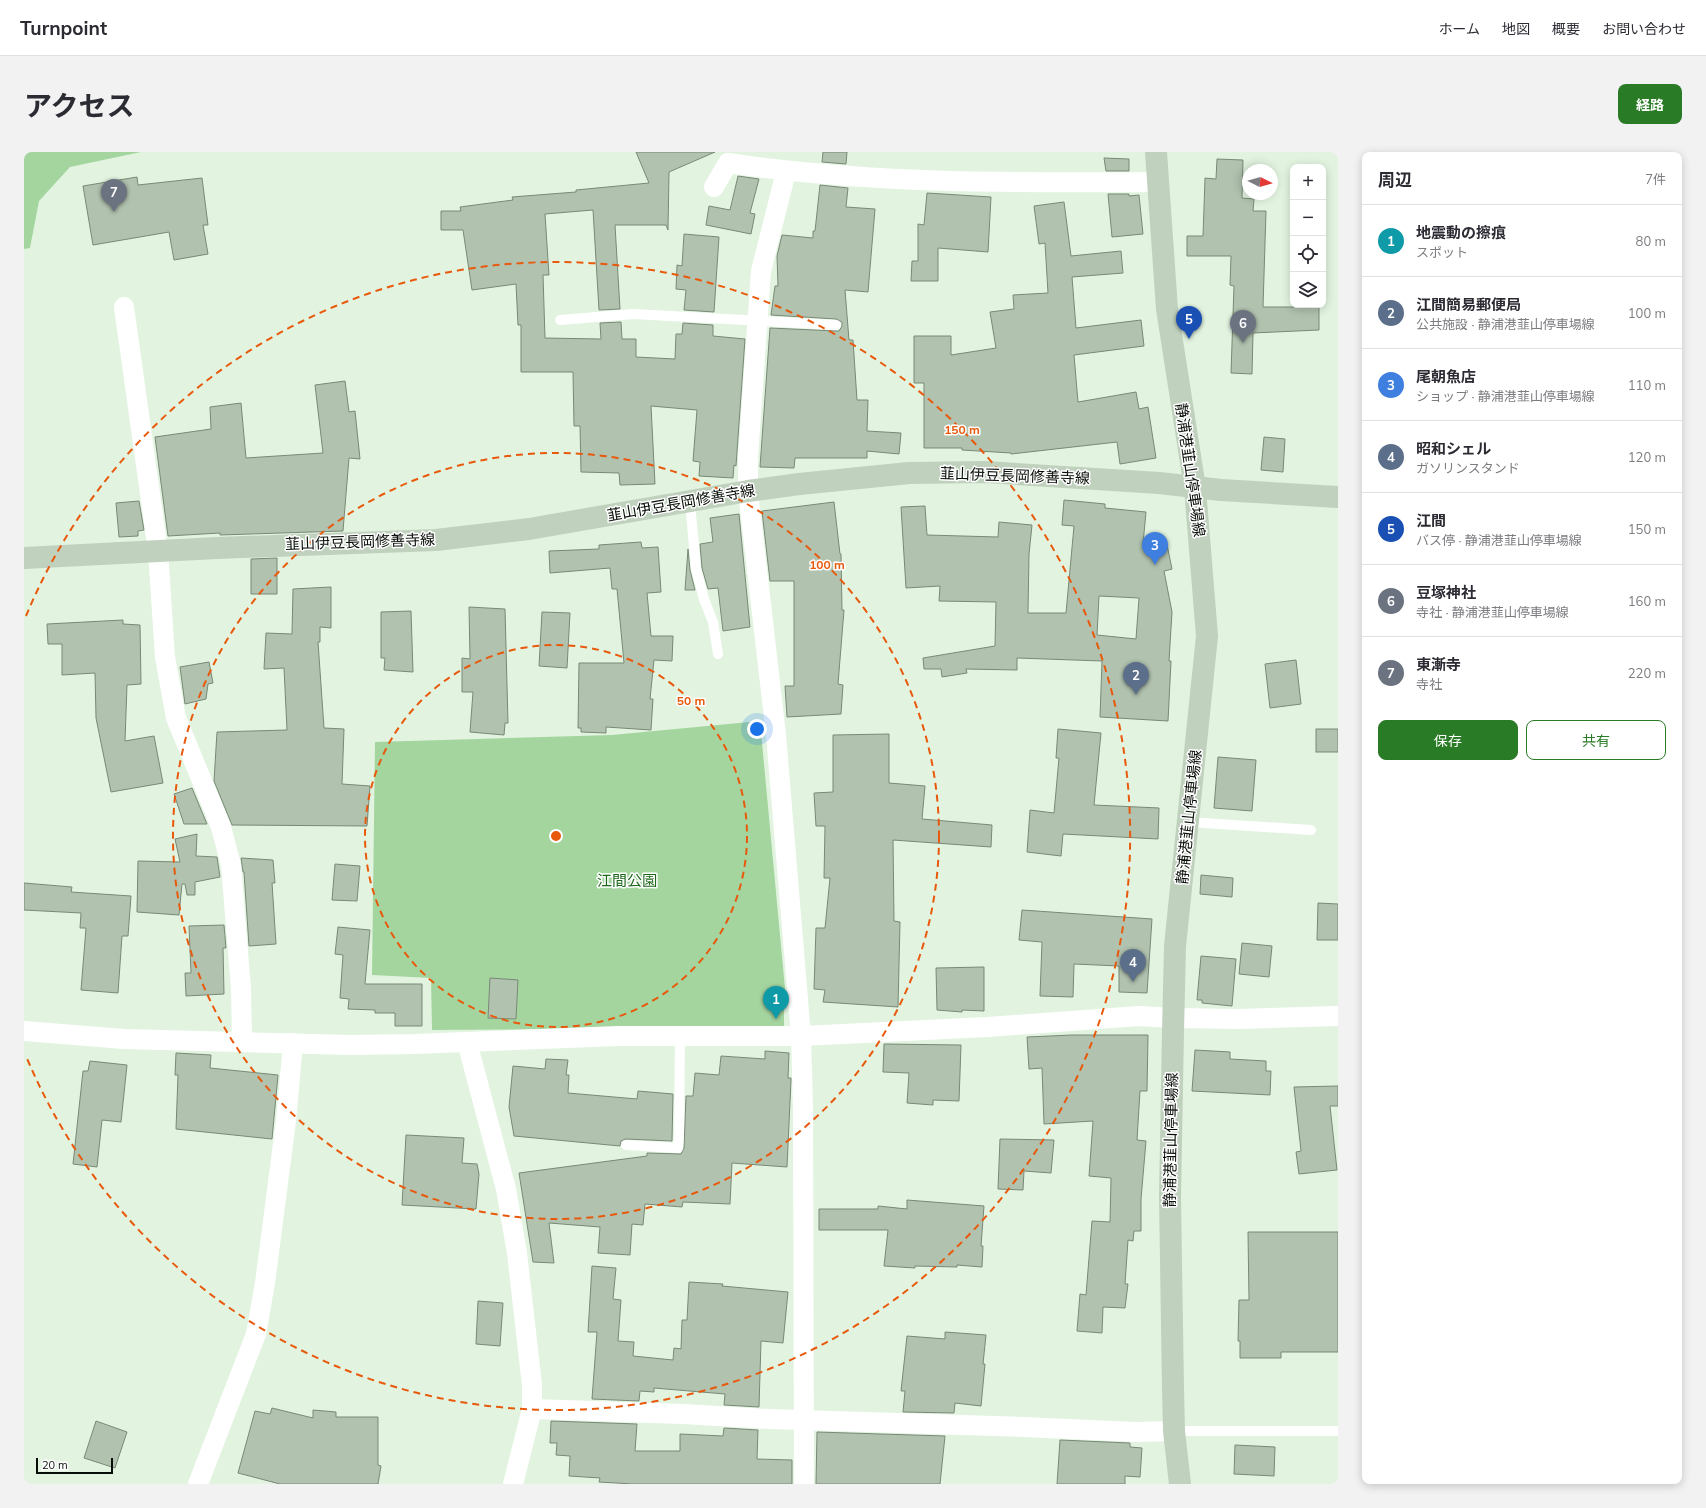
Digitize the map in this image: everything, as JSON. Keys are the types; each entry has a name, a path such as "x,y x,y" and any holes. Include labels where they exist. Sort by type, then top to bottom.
{"main road":[{"name":"静浦港韮山停車場線","path":"1156,152 1167,309 1196,488 1207,636 1175,946 1170,1197 1174,1431 1180,1484"},
{"name":"韮山伊豆長岡修善寺線","path":"24,558 436,540 528,529 748,491 799,484 909,473 986,472 1159,483 1196,488 1338,497"}],"street":[{"path":"714,187 728,163 786,172 955,181 1158,182"},
{"path":"786,172 761,271 748,457 748,491 776,735 801,1036 803,1108 804,1484"},
{"path":"124,307 158,551 165,657 176,718 221,827 231,865 241,989 242,1042"},
{"path":"24,1031 124,1040 351,1045 618,1036 801,1036 988,1027 1140,1016 1239,1019 1338,1016"},
{"path":"467,1042 507,1196 517,1253 532,1385 532,1408 513,1484"},
{"path":"200,1483 256,1334 265,1283 286,1121 293,1043"},
{"path":"532,1408 804,1420 1016,1426 1136,1432 1174,1431"}],"lane":[{"path":"560,320 633,314 836,325"},
{"path":"690,502 696,568 704,599 714,622 718,654"},
{"path":"1188,822 1311,830"},
{"path":"626,1145 678,1148 680,1037"},
{"path":"1174,1431 1338,1431"}],"green space":[{"path":"24,152 141,152 70,167 39,201 30,248 24,249"},
{"name":"江間公園","path":"760,721 786,999 784,999 784,1028 432,1030 431,978 372,975 375,742 612,735"}],"building":[{"path":"636,152 715,152 669,172 668,230 666,225 615,225 620,309 599,310 593,210 545,214 549,275 543,275 545,338 601,339 600,323 621,322 622,339 636,339 636,357 675,359 676,334 682,334 683,323 713,325 713,336 745,339 736,466 734,465 733,478 699,476 700,462 693,461 697,410 651,406 655,484 620,485 619,473 581,472 580,426 574,426 573,372 521,372 521,325 518,325 516,284 472,290 463,230 441,230 441,211 461,211 460,207 513,200 512,197 576,192 576,190 649,183"},
{"path":"823,152 847,152 846,164 822,162"},
{"path":"1104,158 1129,159 1129,171 1106,171"},
{"path":"1217,159 1243,160 1242,200 1254,200 1253,211 1266,211 1263,307 1319,308 1319,330 1253,333 1252,374 1231,373 1234,286 1230,285 1231,256 1187,256 1187,236 1203,236 1205,178 1216,179"},
{"path":"738,176 759,179 750,213 755,214 751,234 706,225 709,206 730,210"},
{"path":"137,177 138,185 202,178 208,225 203,225 208,254 174,260 169,232 93,245 83,186"},
{"path":"820,185 848,188 846,207 875,209 868,292 845,290 849,340 853,340 857,400 868,400 867,431 901,433 899,454 867,451 867,458 795,458 794,468 760,467 770,328 839,331 842,326 842,322 836,319 771,315 775,286 778,286 777,256 782,235 813,238"},
{"path":"927,193 991,197 988,252 938,248 938,281 911,281 912,261 918,261 918,224 924,225"},
{"path":"1108,194 1129,194 1129,196 1139,195 1143,234 1112,237"},
{"path":"1064,202 1071,256 1121,251 1123,273 1072,277 1076,328 1141,320 1144,346 1074,355 1078,402 1136,392 1139,409 1148,407 1156,458 1120,464 1117,442 1011,454 962,450 962,448 924,448 924,383 914,383 914,336 951,336 951,355 996,348 990,312 1014,309 1013,295 1048,293 1045,243 1039,244 1034,206"},
{"path":"684,234 719,237 714,312 684,310 686,290 676,289 677,265 682,266"},
{"path":"345,381 349,412 355,411 360,459 349,458 343,531 220,535 220,533 168,536 155,437 211,429 210,407 241,403 246,458 323,453 315,385"},
{"path":"1264,437 1285,439 1283,472 1261,470"},
{"path":"1064,500 1105,504 1105,508 1146,512 1143,544 1166,540 1172,569 1164,571 1172,612 1169,661 1171,661 1168,721 1100,717 1102,661 1017,658 1017,670 966,669 967,673 942,677 941,669 924,669 923,658 995,646 996,602 939,601 940,586 906,588 901,507 925,506 927,535 998,537 999,522 1032,525 1029,554 1028,613 1066,613 1074,526 1062,525","holes":["1099,596 1139,598 1136,639 1097,635"]},
{"path":"139,501 144,530 138,531 138,536 119,537 116,503"},
{"path":"834,502 841,554 842,610 844,610 838,684 843,685 841,714 787,717 785,686 794,686 794,581 770,581 762,511"},
{"path":"739,514 750,627 723,631 718,588 708,589 702,568 700,544 713,542 710,518"},
{"path":"641,542 642,548 658,547 661,592 647,593 651,636 673,636 672,661 654,660 650,699 653,699 651,730 606,727 606,733 581,732 581,728 578,728 579,663 624,663 617,589 612,589 610,568 550,573 549,551 599,549 599,545"},
{"path":"688,549 690,570 695,590 685,590"},
{"path":"277,558 277,594 251,594 251,559"},
{"path":"331,587 331,628 320,627 320,642 318,642 324,728 344,729 342,784 370,786 367,826 232,825 214,781 217,732 287,730 284,668 264,669 266,633 292,634 293,589"},
{"path":"469,607 505,609 508,723 505,723 504,735 470,732 473,692 462,692 462,658 470,659"},
{"path":"411,611 413,672 384,670 385,658 381,658 381,612"},
{"path":"542,612 570,613 567,668 539,666"},
{"path":"123,620 123,624 140,625 141,684 127,685 125,741 154,736 163,783 111,792 96,718 95,673 62,675 62,644 48,644 47,624"},
{"path":"1296,660 1301,704 1270,708 1265,664"},
{"path":"209,662 213,683 208,684 206,699 185,704 180,667"},
{"path":"1058,729 1101,733 1094,805 1159,808 1158,839 1063,834 1061,856 1027,852 1030,810 1054,813 1059,758 1056,758"},
{"path":"1316,729 1338,729 1338,752 1316,752"},
{"path":"889,734 889,783 925,786 922,819 992,825 991,847 893,840 894,921 900,922 898,1007 823,1002 825,990 814,989 816,928 825,928 830,878 824,878 825,826 816,826 814,793 833,792 833,735"},
{"path":"1218,757 1256,760 1252,811 1214,808"},
{"path":"192,788 207,824 184,824 174,794"},
{"path":"197,834 196,856 217,857 220,877 195,882 195,895 187,895 185,884 182,884 179,915 137,912 138,861 180,862 175,839"},
{"path":"241,858 273,860 275,883 272,883 276,944 249,946 244,872"},
{"path":"335,864 360,866 357,901 332,900"},
{"path":"1201,875 1233,878 1232,897 1200,894"},
{"path":"24,883 72,887 71,892 131,896 128,936 122,936 118,993 81,990 86,928 80,928 81,913 24,910"},
{"path":"1318,903 1338,904 1338,940 1317,940"},
{"path":"1022,910 1152,919 1147,993 1119,992 1119,966 1074,964 1073,997 1040,996 1042,942 1019,940"},
{"path":"224,925 226,948 223,948 224,994 186,996 185,973 191,973 189,926"},
{"path":"338,927 370,930 365,984 422,984 422,1026 395,1026 395,1013 375,1013 375,1010 348,1009 349,999 340,998 343,955 335,954"},
{"path":"1242,943 1272,946 1269,977 1239,974"},
{"path":"1201,956 1236,959 1232,1006 1202,1003 1202,1000 1197,1000"},
{"path":"984,967 984,1011 962,1010 962,1012 937,1010 936,968"},
{"path":"490,978 518,980 516,1019 488,1018"},
{"path":"1072,1035 1148,1035 1147,1091 1140,1091 1137,1140 1146,1141 1141,1199 1141,1231 1134,1231 1133,1241 1128,1240 1125,1284 1128,1284 1125,1308 1103,1307 1102,1333 1077,1331 1080,1294 1086,1295 1092,1221 1110,1222 1111,1178 1089,1176 1093,1121 1044,1124 1042,1068 1029,1069 1027,1037"},
{"path":"884,1044 961,1045 959,1101 933,1100 933,1105 907,1103 909,1073 883,1072"},
{"path":"1195,1050 1230,1052 1230,1059 1266,1061 1266,1071 1271,1071 1270,1095 1192,1091"},
{"path":"765,1051 789,1053 788,1078 791,1078 791,1080 787,1167 732,1163 730,1204 683,1202 682,1207 645,1204 643,1225 632,1224 630,1255 598,1253 600,1227 549,1223 554,1263 533,1262 519,1173 647,1156 647,1153 681,1154 684,1148 686,1096 693,1096 695,1073 719,1075 721,1056 765,1059"},
{"path":"176,1053 211,1055 210,1068 278,1075 272,1139 176,1129 178,1075 175,1075"},
{"path":"546,1059 568,1060 566,1075 569,1075 568,1093 637,1099 638,1091 673,1094 672,1141 626,1139 621,1141 620,1146 514,1136 509,1107 513,1066 545,1069"},
{"path":"90,1061 127,1065 121,1122 102,1120 97,1167 73,1164 83,1071 88,1071"},
{"path":"1338,1086 1338,1106 1330,1106 1337,1170 1299,1174 1296,1152 1301,1151 1294,1087"},
{"path":"406,1135 464,1138 462,1163 477,1164 479,1174 476,1209 402,1205"},
{"path":"1000,1139 1054,1140 1051,1173 1024,1171 1023,1190 998,1189"},
{"path":"907,1200 984,1206 981,1246 983,1246 982,1267 957,1265 957,1267 915,1266 915,1268 884,1266 888,1230 819,1230 819,1209 878,1209 878,1206 907,1209"},
{"path":"1248,1232 1338,1232 1338,1352 1281,1352 1281,1358 1240,1358 1240,1341 1238,1341 1239,1300 1249,1300"},
{"path":"592,1266 616,1268 613,1299 621,1300 618,1341 634,1342 633,1356 673,1360 674,1348 681,1349 682,1320 687,1320 689,1282 723,1284 722,1286 788,1292 783,1343 761,1341 759,1407 724,1405 725,1394 654,1388 654,1392 640,1391 639,1401 592,1399 597,1332 588,1332"},
{"path":"478,1301 503,1303 500,1346 476,1344"},
{"path":"945,1332 986,1335 981,1406 955,1403 954,1413 903,1412 905,1391 901,1391 907,1336 945,1339"},
{"path":"272,1408 313,1418 313,1410 336,1412 336,1417 378,1417 378,1465 381,1466 378,1484 280,1484 238,1473 255,1411 270,1414"},
{"path":"96,1421 127,1432 115,1468 84,1458"},
{"path":"551,1421 637,1424 635,1451 680,1451 680,1434 723,1436 724,1428 758,1430 757,1459 792,1460 792,1484 633,1484 599,1482 600,1478 569,1476 570,1456 556,1455 557,1443 550,1443"},
{"path":"817,1432 945,1436 940,1484 816,1484"},
{"path":"1060,1440 1130,1443 1130,1447 1142,1448 1140,1477 1125,1476 1125,1484 1057,1484"},
{"path":"1235,1445 1275,1447 1274,1476 1234,1474"}],"place":[{"name":"東漸寺","path":"114,212"},
{"name":"江間","path":"1189,339"},
{"name":"豆塚神社","path":"1243,343"},
{"name":"尾朝魚店","path":"1155,565"},
{"name":"江間簡易郵便局","path":"1136,695"},
{"name":"昭和シェル","path":"1133,982"},
{"name":"地震動の擦痕","path":"776,1019"}]}
